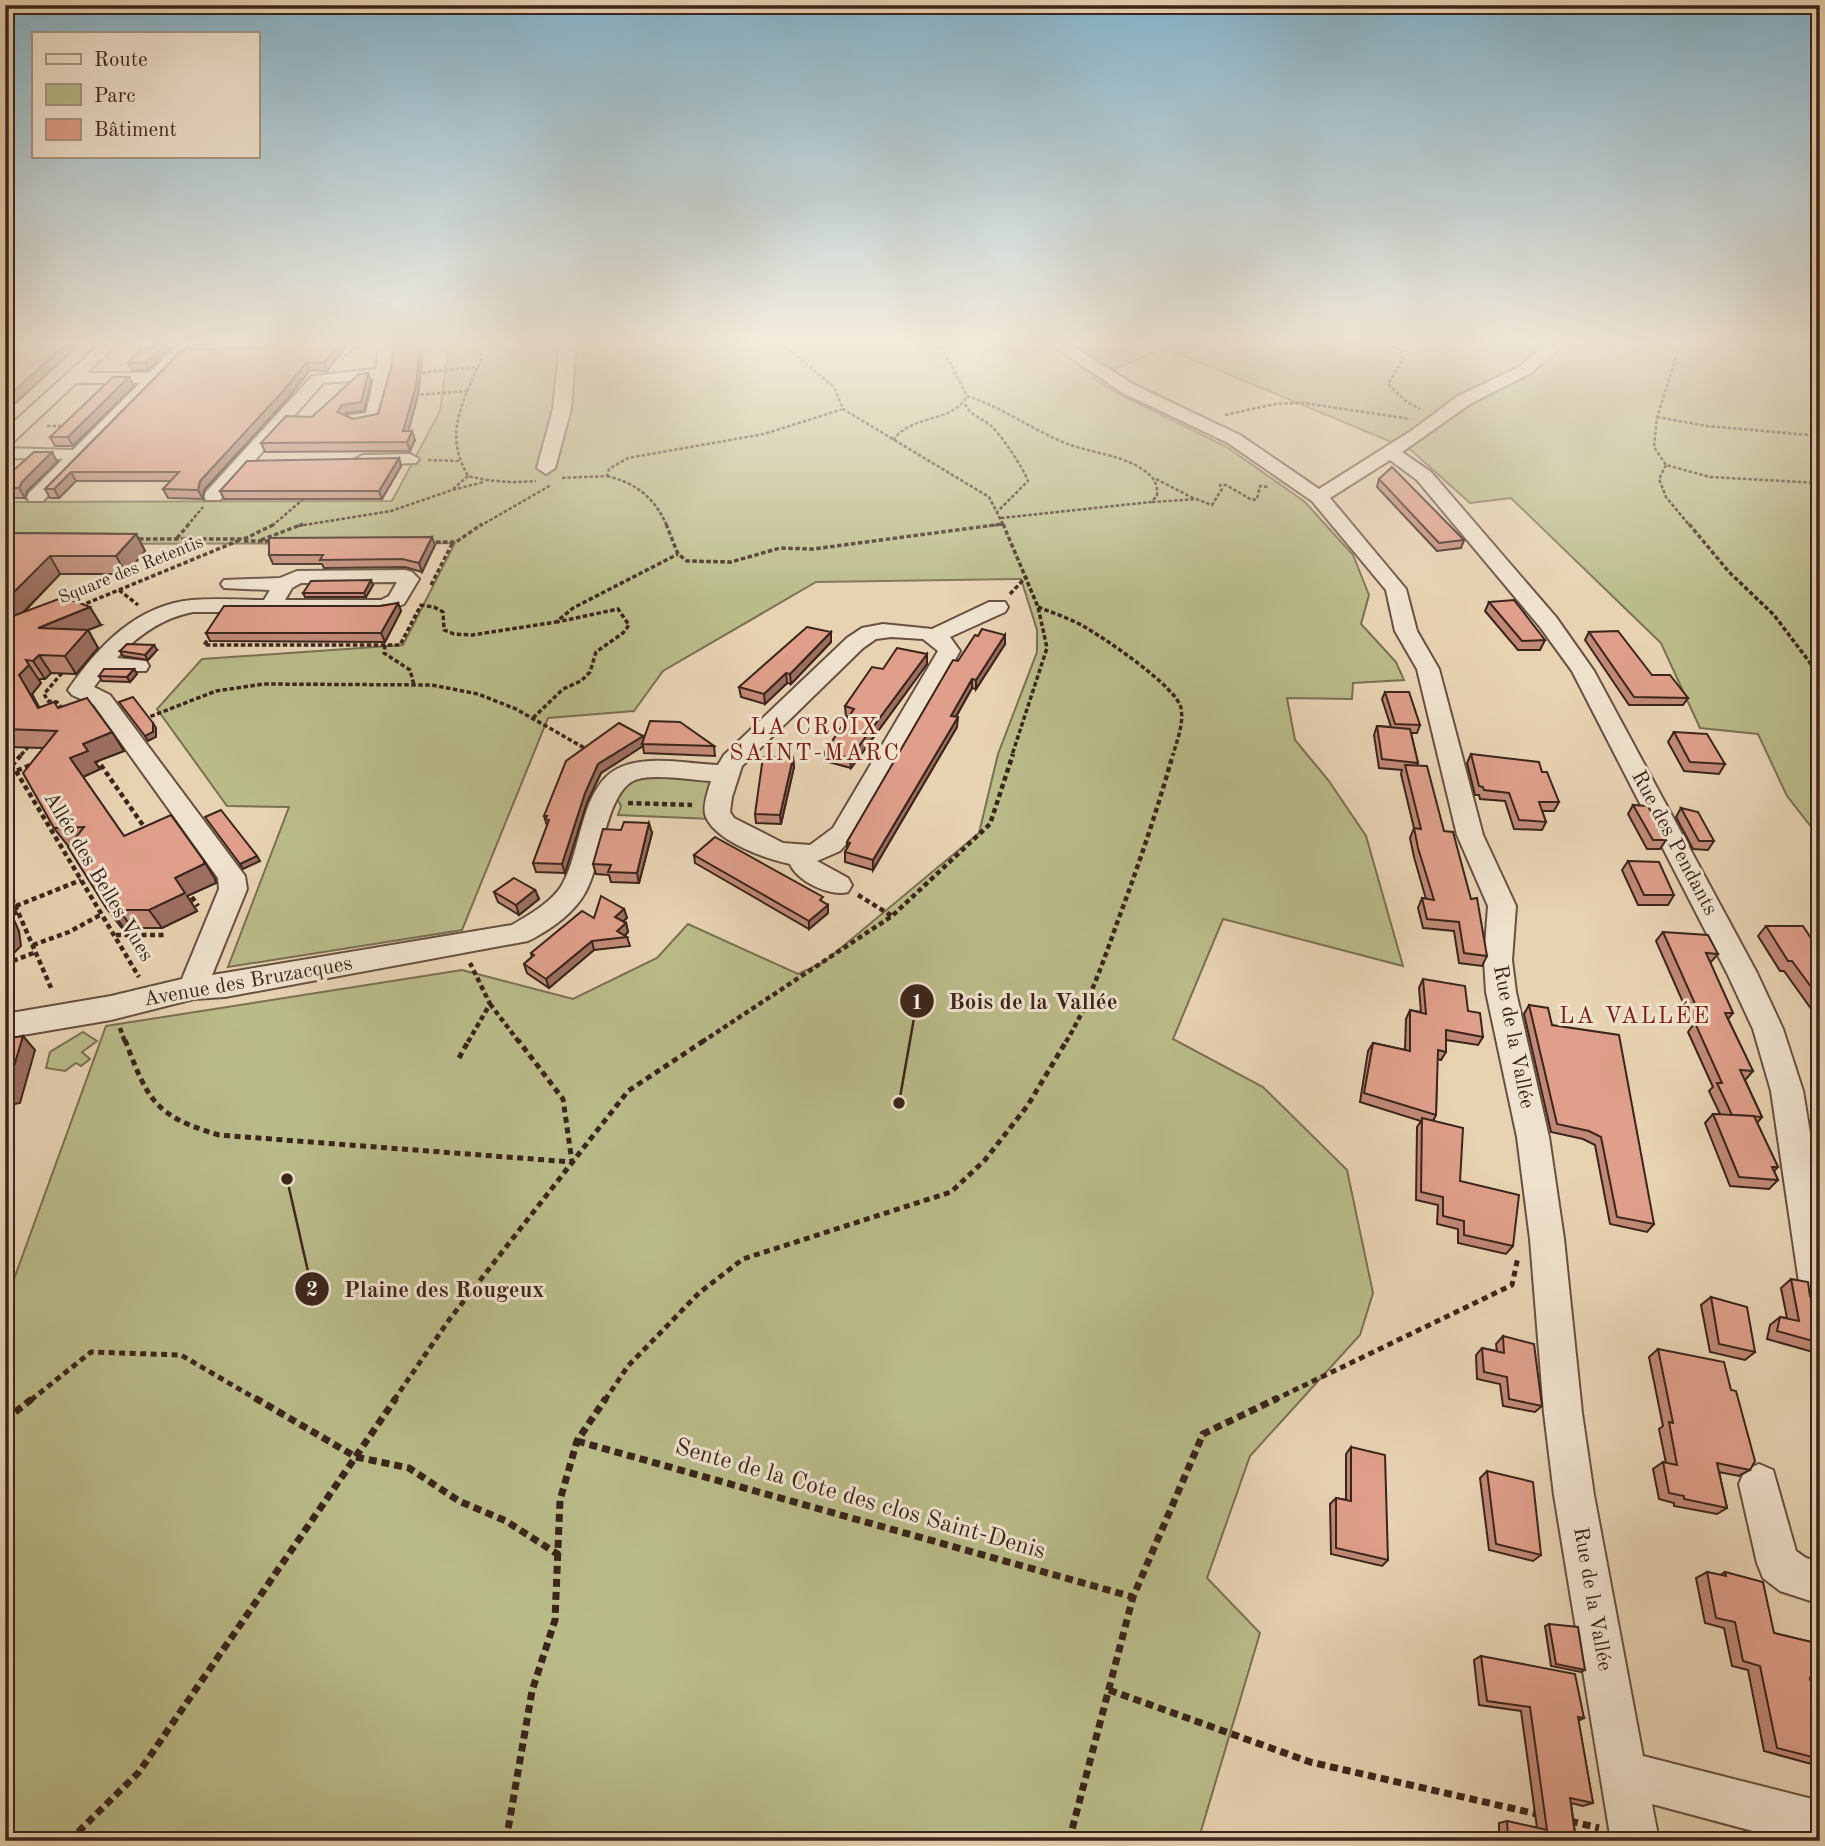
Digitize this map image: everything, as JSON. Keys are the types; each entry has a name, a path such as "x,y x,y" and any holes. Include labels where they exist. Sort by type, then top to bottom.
{"street":[{"path":"36,497 104,428"},
{"path":"213,496 274,428"},
{"path":"547,476 558,428"},
{"name":"Rue de la Vallée","path":"1212,428 1234,439 1319,497 1396,589 1406,631 1428,669 1470,835 1502,905 1498,960 1501,992 1532,1137 1547,1239 1563,1413 1621,1773 1634,1838"},
{"path":"1319,497 1425,428"},
{"name":"Rue des Pendants","path":"1390,452 1424,476 1561,638 1583,671 1742,973 1768,1029 1787,1091 1820,1303"},
{"path":"5,453 79,454"},
{"path":"344,460 410,459"},
{"path":"245,461 270,460"},
{"path":"194,988 233,889 231,876 102,700 80,690 134,627 152,617 182,607 231,595 284,584 301,576 405,576 409,581 397,600 384,606 271,605 231,595"},
{"path":"271,605 284,584"},
{"path":"934,636 997,607"},
{"path":"892,631 934,636 948,647 948,655 835,842 826,849 801,856 779,853 736,832 720,818 718,807 725,774 740,754 862,637 876,632 892,631"},
{"path":"102,664 138,666"},
{"path":"628,774 725,774"},
{"name":"Avenue des Bruzacques","path":"5,1026 124,1005 194,988 225,986 491,940 526,930 575,888 604,803 613,785 628,774"},
{"path":"801,856 804,866 844,888"},
{"path":"1759,1484 1778,1563 1795,1576 1820,1583"},
{"path":"1621,1773 1820,1825"}],"path":[{"path":"456,428 459,461 468,476 509,484 547,476 607,476 640,488 662,515 678,554 687,561 731,562 780,548 813,550 1004,524"},
{"path":"607,476 609,469 628,458 789,428"},
{"path":"69,1841 139,1772 449,1320 628,1091 892,916 990,824 1047,648 1038,607 998,510 989,497 874,428"},
{"path":"893,440 903,428"},
{"path":"993,428 1002,437 1008,451 1024,468 1028,481 998,510"},
{"path":"1039,428 1072,446 1085,447 1136,466 1154,478 1212,505 1222,489 1220,485 1226,485 1252,500 1257,499 1260,486 1277,492"},
{"path":"1656,428 1654,447 1666,465 1710,477 1820,483"},
{"path":"1731,428 1820,436"},
{"path":"410,459 459,461"},
{"path":"1666,465 1659,480 1666,497 1729,572 1774,615 1820,676"},
{"path":"452,491 468,476"},
{"path":"427,542 456,542 489,519 565,478"},
{"path":"1151,502 1157,496 1154,478"},
{"path":"258,541 306,523 346,520 391,511 485,481"},
{"name":"Square des Retentis","path":"72,609 264,531 302,503 310,492"},
{"path":"177,538 213,496"},
{"path":"1001,518 1196,499"},
{"path":"123,538 285,541"},
{"path":"556,622 573,608 678,554"},
{"path":"231,595 204,645 400,645"},
{"path":"420,605 434,607 443,612 444,630 454,634 472,635 618,609 629,625 623,633 596,652 590,672 582,681 556,694 533,719"},
{"path":"506,1841 532,1691 555,1620 560,1555 560,1500 577,1441 628,1366 699,1293 743,1259 951,1192 985,1160 1028,1105 1076,1025 1111,942 1151,831 1181,727 1181,706 1168,689 1122,651 1082,625 1038,607"},
{"path":"385,645 384,653 410,670 414,685"},
{"path":"64,712 57,702 48,701 44,694 71,663 102,664"},
{"path":"121,728 216,691 264,684 414,685 478,694 533,719 628,774"},
{"path":"7,769 29,746"},
{"path":"93,754 154,842"},
{"path":"7,769 16,771 39,762"},
{"name":"Allée des Belles Vues","path":"16,771 140,975 124,1005"},
{"path":"20,778 33,778"},
{"path":"604,803 654,802 718,807"},
{"path":"16,906 81,880"},
{"path":"5,882 52,990"},
{"path":"185,886 215,930"},
{"path":"844,888 892,916"},
{"path":"5,917 18,912"},
{"path":"33,945 69,932 102,914"},
{"path":"115,935 164,935"},
{"path":"460,944 490,1004 563,1099 572,1162"},
{"path":"5,964 36,952"},
{"path":"459,1058 490,1004"},
{"path":"124,1005 150,1099 169,1118 191,1128 219,1135 572,1162"},
{"path":"1069,1841 1133,1597 1203,1434 1512,1284 1522,1235 1547,1239"},
{"path":"5,1420 91,1352 181,1355 355,1457 409,1468 458,1501 506,1521 560,1555"},
{"name":"Sente de la Cote des clos Saint-Denis","path":"577,1441 1133,1597"},
{"path":"1109,1690 1310,1762 1553,1817"},
{"path":"1566,1820 1634,1838"}],"green space":[{"path":"431,428 1189,428 1227,447 1305,502 1353,555 1369,595 1361,624 1396,662 1404,680 1353,683 1352,699 1287,698 1295,740 1329,781 1366,836 1403,966 1223,919 1173,1039 1263,1087 1347,1170 1373,1293 1360,1335 1250,1456 1207,1578 1260,1633 1198,1841 5,1841 5,1289 14,1279 106,1026 462,970 573,999 657,958 688,924 798,974 824,962 979,833 998,754 1037,652 1037,630 1021,579 816,582 663,671 634,711 548,718 462,930 228,967 289,807 227,806 157,709 202,659 403,645 455,543 5,544 5,502 392,501"},
{"path":"1358,428 1820,428 1820,838 1787,796 1758,734 1700,728 1661,643 1511,498 1470,503 1411,450"},
{"path":"638,777 703,779 712,782 711,819 618,815 621,806 616,797 617,792"},
{"path":"83,1032 97,1041 82,1052 90,1059 81,1066 76,1063 65,1071 46,1068 50,1052"}],"building":[{"path":"59,428 77,428 68,437 50,437"},
{"path":"105,428 249,428 200,481 198,490 163,489 179,472 71,472 54,489 45,489"},
{"path":"275,428 404,428 403,431 412,431 407,442 261,443"},
{"path":"34,452 52,452 19,488 5,488 5,478"},
{"path":"399,458 379,491 220,491 247,461"},
{"path":"1392,467 1464,540 1439,543 1379,479"},
{"path":"5,533 136,534 116,556 50,556 5,601"},
{"path":"432,537 419,563 402,559 320,560 323,555 269,555 269,538"},
{"path":"371,580 364,593 303,593 311,581"},
{"path":"64,597 90,607 38,628 88,630 65,656 39,655 33,661 26,660 29,665 19,675 38,708 54,702 58,708 87,698 112,732 83,744 88,751 70,758 124,836 171,815 204,861 204,864 175,878 185,893 149,910 119,910 113,913 107,909 68,847 84,827 54,828 23,773 57,731 5,729 5,619"},
{"path":"1514,600 1545,640 1522,641 1489,602"},
{"path":"398,603 381,633 206,633 224,606 381,606"},
{"path":"807,627 831,632 790,674 786,673 764,694 739,687"},
{"path":"982,629 1005,635 976,680 972,679 951,716 958,717 873,860 845,852 850,843 847,842 953,660 958,661"},
{"path":"1618,631 1652,675 1670,675 1688,698 1634,697 1589,632"},
{"path":"127,644 154,645 145,655 120,651"},
{"path":"897,648 927,654 850,758 825,752 839,731 844,731 840,729 854,709 845,706 872,667 883,669"},
{"path":"104,669 134,669 127,677 99,676"},
{"path":"1385,692 1409,692 1420,725 1395,724"},
{"path":"133,697 153,723 153,732 145,736 119,702"},
{"path":"650,721 680,722 714,746 642,744"},
{"path":"619,723 643,736 598,764 585,793 562,864 533,863 549,820 544,816 566,761"},
{"path":"1377,726 1410,729 1418,763 1382,759"},
{"path":"1674,732 1707,734 1725,764 1690,762"},
{"path":"1471,754 1539,762 1542,772 1547,772 1559,802 1539,802 1546,822 1519,820 1509,793 1484,790 1479,786"},
{"path":"763,757 793,758 780,815 755,814"},
{"path":"1405,765 1427,766 1444,831 1453,832 1471,899 1477,898 1487,956 1464,953 1459,922 1427,919 1422,898 1434,900 1418,848 1414,828 1421,829"},
{"path":"1633,805 1648,806 1666,840 1653,840"},
{"path":"1681,808 1698,812 1714,841 1699,841"},
{"path":"221,810 257,856 240,864 205,817"},
{"path":"624,822 649,823 637,873 608,872 611,865 593,864 603,829 621,830"},
{"path":"715,837 823,897 820,900 828,905 809,921 694,855"},
{"path":"1628,861 1659,862 1674,895 1644,895"},
{"path":"514,878 535,890 516,905 494,892"},
{"path":"601,896 624,909 615,917 626,923 617,931 627,937 592,941 546,979 524,964 534,955 531,953 582,911 594,918"},
{"path":"5,908 14,938 5,946"},
{"path":"1766,926 1803,926 1820,952 1820,999 1792,961 1788,961"},
{"path":"1663,932 1708,935 1718,954 1706,953 1733,1013 1725,1013 1753,1071 1740,1070 1762,1117 1732,1115 1717,1083 1722,1083 1695,1023 1704,1024"},
{"path":"1423,979 1465,986 1468,1011 1480,1013 1483,1037 1446,1030 1446,1052 1438,1050 1436,1115 1364,1093 1373,1043 1410,1051 1410,1010 1426,1014"},
{"path":"1529,1005 1548,1008 1552,1025 1619,1035 1654,1224 1617,1217 1601,1137 1589,1131 1557,1124"},
{"path":"23,1036 7,1090 5,1090 5,1039"},
{"path":"1713,1114 1754,1116 1778,1167 1772,1167 1778,1180 1739,1177"},
{"path":"1422,1118 1463,1128 1460,1181 1519,1195 1513,1246 1464,1235 1464,1221 1443,1216 1443,1197 1421,1192"},
{"path":"1791,1279 1808,1282 1815,1308 1820,1310 1820,1343 1777,1331 1780,1317 1799,1321"},
{"path":"1711,1297 1747,1307 1755,1352 1719,1344"},
{"path":"1503,1336 1534,1344 1542,1406 1509,1399 1507,1377 1484,1372 1482,1348 1504,1353"},
{"path":"1658,1349 1724,1362 1731,1390 1736,1391 1755,1461 1750,1470 1717,1463 1727,1508 1669,1493 1663,1462 1677,1465 1669,1422 1673,1423"},
{"path":"1351,1447 1385,1455 1388,1560 1336,1548 1336,1498 1351,1501"},
{"path":"1487,1471 1533,1482 1541,1555 1496,1544"},
{"path":"1707,1572 1726,1576 1725,1572 1763,1582 1774,1633 1820,1644 1820,1681 1810,1678 1820,1724 1820,1759 1777,1748 1760,1666 1743,1661 1735,1622 1716,1618"},
{"path":"1549,1624 1578,1627 1585,1670 1556,1664"},
{"path":"1481,1656 1575,1674 1584,1718 1578,1717 1593,1803 1570,1798 1576,1841 1507,1841 1507,1821 1547,1830 1530,1707 1487,1701"},
{"path":"1726,1837 1742,1841 1726,1841"}],"place":[{"name":"Bois de la Vallée","path":"899,1103"},
{"name":"Plaine des Rougeux","path":"287,1179"}],"district":[{"name":"LA CROIX SAINT-MARC","path":"815,740"},
{"name":"LA VALLÉE","path":"1635,1016"}]}
